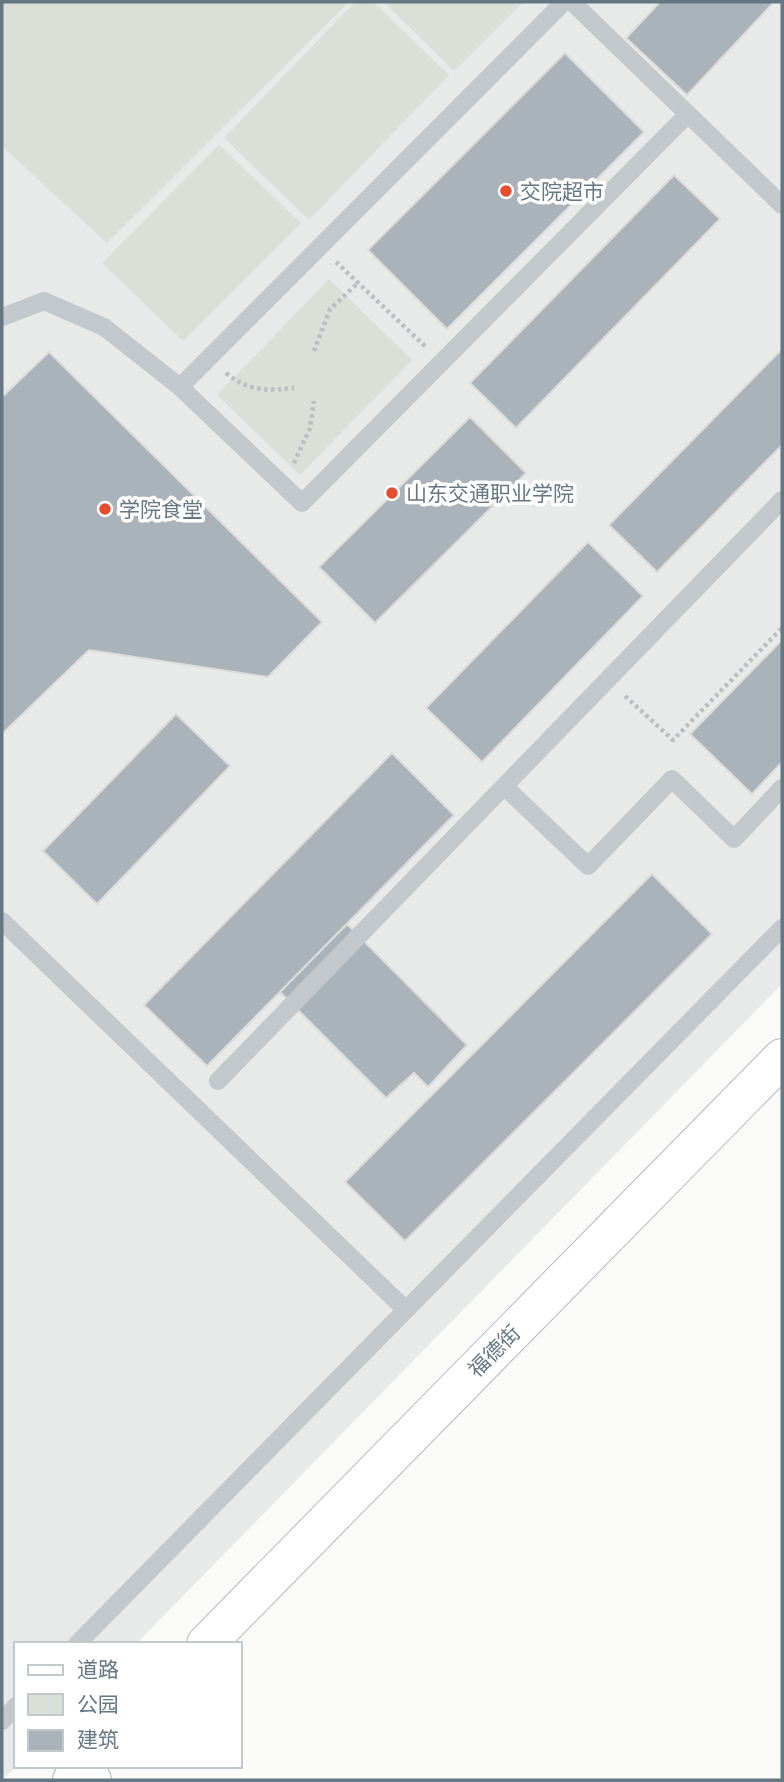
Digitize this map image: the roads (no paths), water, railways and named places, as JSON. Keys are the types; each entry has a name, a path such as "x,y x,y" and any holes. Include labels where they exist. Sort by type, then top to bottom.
{"street":[{"name":"福德街","path":"208,1642 782,1058"}],"lane":[{"path":"180,387 564,2"},
{"path":"572,2 782,205"},
{"path":"2,317 44,301 104,327 180,387 302,503 688,114"},
{"path":"218,1081 506,788 782,500"},
{"path":"506,788 588,866 672,779 734,839 782,788"},
{"path":"2,921 406,1310"},
{"path":"80,1642 782,928"}],"place":[{"name":"交院超市","path":"506,191"},
{"name":"山东交通职业学院","path":"392,493"},
{"name":"学院食堂","path":"105,509"}]}
